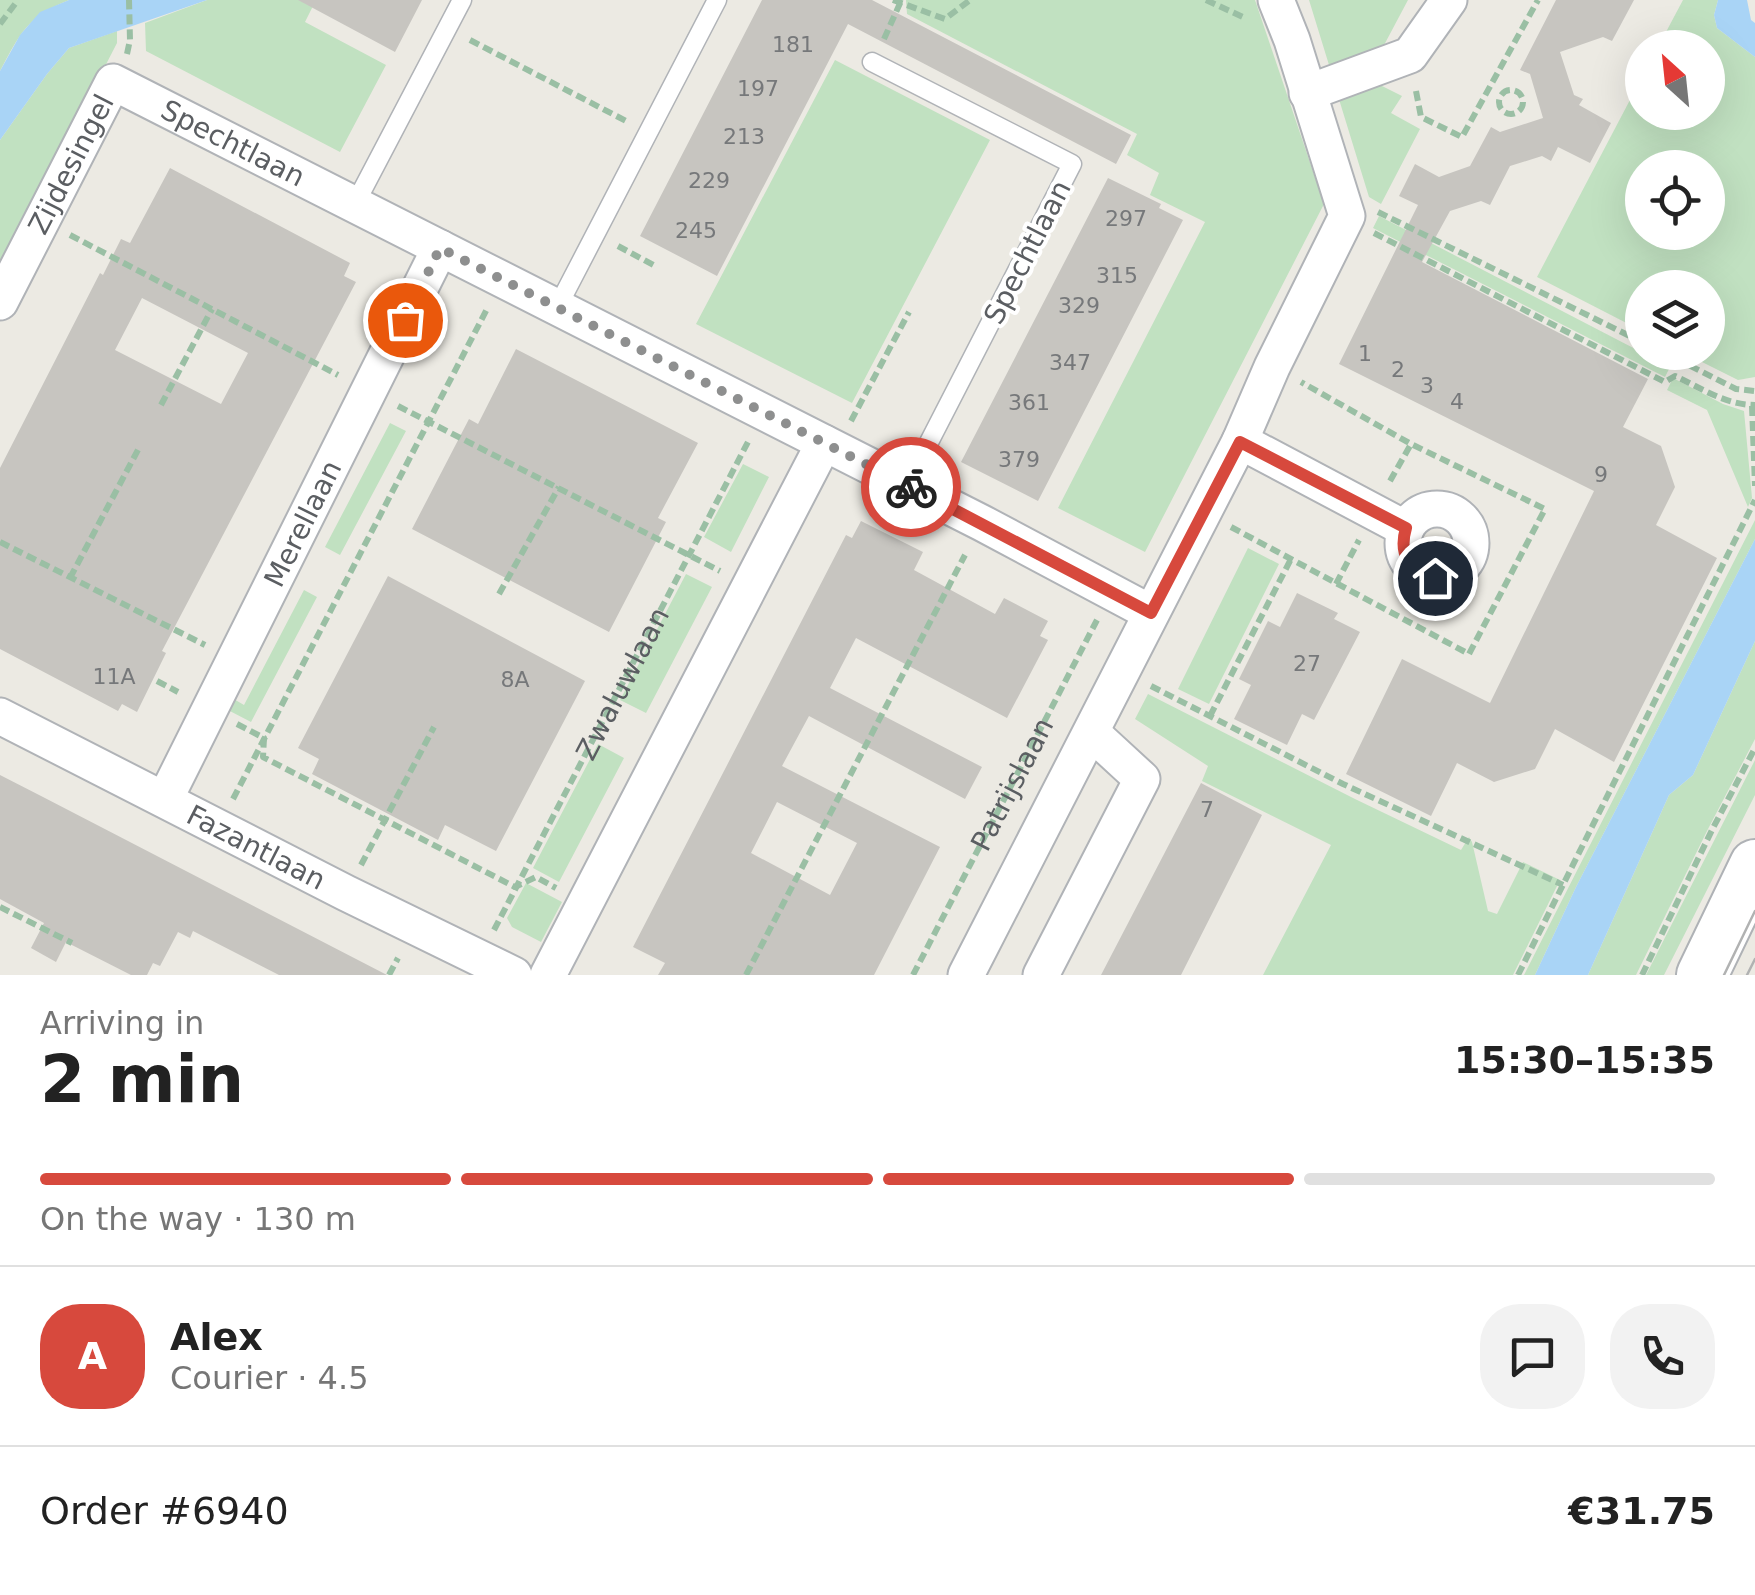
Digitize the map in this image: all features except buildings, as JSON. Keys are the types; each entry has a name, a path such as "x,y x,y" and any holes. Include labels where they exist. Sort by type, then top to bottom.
{"main road":[{"path":"1702,975 1755,865"}],"street":[{"path":"1276,0 1348,216"},
{"path":"1307,93 1410,55 1449,0"},
{"name":"Spechtlaan","path":"114,82 982,523 1151,613"},
{"name":"Zijdesingel","path":"0,302 114,82"},
{"name":"Patrijslaan","path":"966,975 1240,442 1272,366 1348,216"},
{"name":"Merellaan","path":"165,799 440,248"},
{"path":"1240,442 1406,528"},
{"path":"548,975 831,446"},
{"name":"Fazantlaan","path":"0,716 514,975"},
{"name":"Patrijslaan","path":"1041,975 1142,779 1092,733"}],"lane":[{"path":"354,204 462,0"},
{"path":"558,306 717,0"},
{"name":"Spechtlaan","path":"872,62 1072,164 907,485"}],"path":[{"path":"0,24 18,0"},
{"path":"130,0 130,40"},
{"path":"893,0 945,20 970,0"},
{"path":"1410,55 1421,117 1462,138 1538,0"},
{"path":"872,62 902,2"},
{"path":"447,28 648,132"},
{"path":"1490,88 1501,94"},
{"path":"1348,216 1380,212 1625,334"},
{"path":"1348,216 1371,232 1665,382 1675,376 1724,400 1754,406 1755,486"},
{"path":"595,234 657,267"},
{"path":"218,827 503,278"},
{"path":"161,405 212,308"},
{"path":"831,446 909,312"},
{"path":"1699,370 1736,389 1755,392"},
{"name":"Zwaluwlaan","path":"480,958 764,412"},
{"path":"70,578 138,448"},
{"path":"499,594 559,488"},
{"path":"1518,975 1755,500"},
{"path":"746,975 982,523"},
{"path":"0,542 236,660"},
{"path":"1210,716 1291,559"},
{"name":"Patrijslaan","path":"913,975 1111,592"},
{"path":"1123,672 1343,784 1563,885"},
{"path":"210,710 264,738"},
{"path":"346,893 434,727"},
{"path":"264,738 263,757 515,886 536,878 585,903"},
{"path":"1642,975 1755,748"},
{"path":"0,907 72,943"}],"green space":[{"path":"0,0 69,0 43,13 26,28 0,71"},
{"path":"207,0 316,0 305,22 386,65 340,152 146,51 145,23"},
{"path":"906,0 1255,0 1324,204 1145,552 1058,508 1205,222 1150,195 1159,173 1127,155 1137,134 907,14"},
{"path":"1309,0 1408,0 1383,47 1329,65"},
{"path":"1683,0 1718,0 1714,15 1720,30 1667,30"},
{"path":"117,31 117,43 0,270 0,140 69,48"},
{"path":"1725,34 1755,57 1755,377 1738,380 1718,370 1725,370 1725,270 1625,270 1625,322 1537,277 1625,109 1625,130 1725,130"},
{"path":"835,60 990,140 852,403 696,324"},
{"path":"1376,83 1402,96 1391,113 1420,129 1381,204 1369,197 1338,96"},
{"path":"1379,216 1625,344 1625,357 1373,228"},
{"path":"1673,378 1744,411 1752,498 1748,507 1707,410 1667,390"},
{"path":"390,423 406,431 340,555 325,547"},
{"path":"743,464 769,477 731,552 704,537"},
{"path":"1755,520 1755,539 1576,887 1535,975 1524,975"},
{"path":"1248,548 1279,564 1209,704 1178,689"},
{"path":"686,574 712,587 646,713 620,700"},
{"path":"304,590 317,597 251,722 226,709 232,698 244,705"},
{"path":"1755,641 1755,739 1636,975 1588,975 1669,795 1693,775"},
{"path":"1148,694 1461,850 1469,837 1488,911 1497,914 1523,862 1560,880 1513,975 1263,975 1331,845 1202,781 1208,766 1135,719"},
{"path":"598,744 624,758 559,882 533,868"},
{"path":"1755,760 1755,795 1664,975 1646,975"},
{"path":"526,883 562,902 541,942 512,927 507,918"}],"water":[{"path":"69,0 207,0 69,48 0,140 0,71 20,35 40,12"},
{"path":"1718,0 1747,0 1755,23 1755,57 1725,34 1725,30 1717,28 1714,15"},
{"path":"1755,539 1755,641 1693,775 1669,795 1588,975 1535,975 1576,887"}],"tram line":[{"path":"1724,975 1755,911"},
{"path":"1747,975 1755,959"}],"way so far":[{"path":"405,320 440,248 911,487"}],"route":[{"path":"911,487 1151,613 1240,442 1406,528 1402,539 1407,561 1424,576 1435,578"}]}
